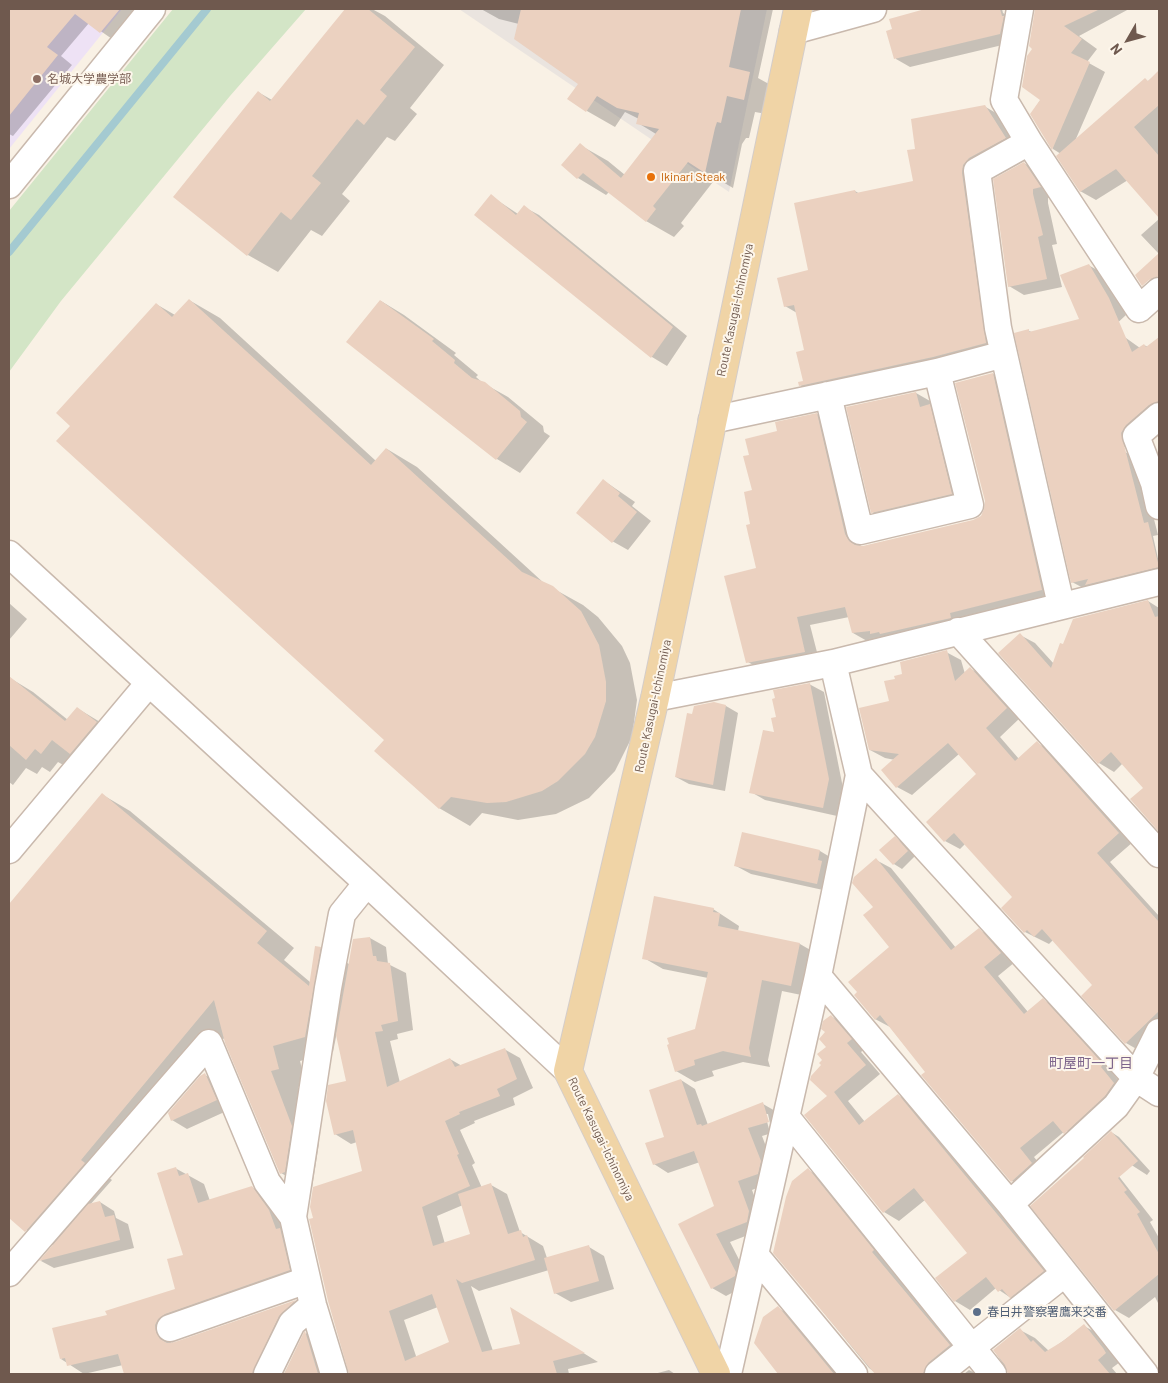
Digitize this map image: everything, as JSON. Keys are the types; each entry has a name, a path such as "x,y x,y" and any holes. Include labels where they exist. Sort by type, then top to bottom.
{"main road":[{"name":"Route Kasugai-Ichinomiya","path":"716,1374 568,1071 655,698 796,20"}],"street":[{"path":"9,186 152,9"},
{"path":"796,20 873,9"},
{"path":"1020,9 1004,100 1029,142 1140,309 1159,291"},
{"path":"1029,142 978,171 998,328 1061,605"},
{"path":"712,420 938,372 1004,354"},
{"path":"828,395 860,531 970,505 938,372"},
{"path":"1159,416 1136,436 1154,483 1159,506"},
{"path":"9,554 368,883 568,1071"},
{"path":"655,698 833,662 1159,582"},
{"path":"958,631 1159,854"},
{"path":"728,1374 787,1118 859,775 833,662"},
{"path":"9,850 149,683"},
{"path":"859,775 1136,1078 1159,1093"},
{"path":"334,1374 313,1305 293,1217 328,988 342,914 368,883"},
{"path":"818,976 1010,1204 1145,1374"},
{"path":"1010,1204 1116,1106 1136,1078 1159,1032"},
{"path":"9,1273 209,1042 267,1182 293,1217"},
{"path":"787,1118 993,1374"},
{"path":"756,1256 854,1374"},
{"path":"938,1374 1064,1274"},
{"path":"170,1328 307,1280"},
{"path":"267,1374 292,1323 313,1305"}],"shaded area":[{"name":"名城大学農学部","path":"9,9 122,9 9,149"},
{"path":"459,9 767,9 729,192"}],"green space":[{"path":"173,9 306,9 230,96 61,301 9,372 9,211"}],"building":[{"path":"9,9 120,9 100,33 75,14 47,47 58,55 9,116"},
{"path":"345,9 368,9 415,47 380,90 387,96 364,125 357,119 312,176 321,183 291,220 281,212 247,256 173,197 258,91 270,101"},
{"path":"521,9 741,9 729,67 750,72 744,100 727,96 721,123 717,122 715,128 705,173 688,162 653,206 656,209 646,222 583,173 577,179 561,165 580,143 621,178 659,129 636,124 639,113 617,108 597,96 586,112 567,99 578,84 514,39"},
{"path":"925,9 1000,9 1002,16 1004,16 1000,34 894,59 886,31 892,29 889,19"},
{"path":"1035,9 1100,9 1064,26 1082,39 1071,53 1090,62 1052,150 1030,114 1040,100 1022,87 1027,56 1032,49 1029,46"},
{"path":"1159,70 1159,105 1134,127 1159,156 1159,218 1116,169 1080,192 1056,156 1145,78 1148,81"},
{"path":"985,105 1006,138 969,158 963,165 962,173 986,343 933,357 799,386 798,382 803,381 796,352 804,350 794,305 784,307 777,278 808,270 794,203 855,190 856,193 913,181 907,150 915,149 911,119"},
{"path":"1024,162 1041,187 1033,189 1033,194 1043,235 1038,237 1047,279 1008,287 993,179"},
{"path":"491,194 516,215 524,205 673,327 651,358 474,215"},
{"path":"1159,253 1159,276 1149,280 1142,286 1135,275"},
{"path":"1089,264 1109,298 1132,352 1144,344 1146,347 1159,337 1159,401 1149,405 1126,425 1121,433 1144,523 1148,522 1159,567 1085,585 1088,579 1071,583 1014,333 1029,329 1029,332 1079,319 1060,275"},
{"path":"189,299 371,465 386,448 522,572 553,586 581,611 599,645 606,682 606,701 595,737 585,754 558,781 542,791 506,802 487,803 451,797 439,809 374,751 384,740 56,441 70,426 56,413 156,303 172,317"},
{"path":"380,300 434,339 432,341 455,360 454,363 472,378 485,382 520,411 521,417 527,422 496,460 346,342"},
{"path":"993,373 1042,590 950,613 951,618 880,634 879,632 870,634 870,631 852,633 845,607 797,617 805,652 746,663 724,576 756,568 746,525 750,524 744,492 752,490 743,456 749,455 745,439 777,431 775,422 817,413 845,534 849,541 855,545 863,546 973,520 981,516 985,501 955,383"},
{"path":"916,392 920,407 930,404 952,494 871,513 846,407"},
{"path":"603,479 620,493 618,496 637,512 612,543 576,513"},
{"path":"1148,600 1155,617 1159,616 1159,832 1130,799 1143,788 1111,752 1098,764 998,653 1020,633 1051,668 1060,643 1063,644 1073,619"},
{"path":"947,650 955,681 970,667 1007,708 986,728 1015,761 1037,741 1119,833 1097,853 1159,922 1159,1011 1125,1044 1081,996 1092,985 1042,929 1034,937 1027,930 1024,933 1001,908 1012,897 954,833 944,842 926,822 976,774 948,743 896,788 881,770 899,754 869,750 859,708 889,701 884,681 895,679 894,676 902,674 900,662"},
{"path":"9,676 65,721 77,707 97,722 70,754 52,740 41,754 35,749 26,760 9,745"},
{"path":"810,683 829,779 823,808 749,793 763,730 774,732 771,718 776,717 772,699 775,698 773,690"},
{"path":"714,702 726,705 713,785 675,777 687,713 692,714 694,706"},
{"path":"102,793 267,931 257,943 309,986 315,946 321,947 305,1037 273,1046 279,1069 271,1071 292,1126 285,1172 280,1174 225,1043 214,1000 81,1160 85,1163 25,1232 9,1218 9,904"},
{"path":"742,832 820,850 818,860 822,861 817,884 734,866"},
{"path":"895,836 908,851 893,865 879,850"},
{"path":"876,858 951,950 979,928 1001,953 984,967 1024,1014 1043,998 1103,1064 1101,1067 1114,1083 1105,1096 1064,1134 1053,1121 1020,1148 1032,1163 1011,1182 921,1075 925,1072 880,1015 875,1020 854,995 857,992 848,982 889,947 863,915 873,907 852,883 854,877"},
{"path":"654,896 714,908 713,912 720,913 718,926 800,943 791,986 762,980 749,1048 751,1057 723,1051 694,1060 695,1065 675,1072 667,1045 669,1044 667,1038 695,1029 708,972 642,959"},
{"path":"370,937 373,956 376,956 377,961 390,963 398,1021 381,1025 383,1031 375,1032 387,1087 450,1058 455,1067 505,1048 517,1079 497,1089 500,1096 459,1112 460,1114 445,1121 470,1186 422,1207 433,1246 470,1234 458,1194 491,1183 508,1234 521,1230 523,1237 527,1235 535,1260 462,1283 456,1279 482,1352 520,1344 510,1307 585,1353 553,1361 557,1374 349,1374 328,1301 309,1219 313,1218 310,1207 313,1187 362,1171 353,1130 334,1135 326,1101 328,1085 346,1081 336,1035 353,939","holes":["432,1294 449,1342 405,1361 389,1311"]},
{"path":"831,1015 852,1039 847,1043 866,1065 834,1092 859,1125 898,1094 1044,1271 1010,1298 1002,1289 998,1292 986,1277 954,1302 935,1278 967,1253 914,1188 883,1213 804,1115 827,1096 810,1080 811,1076 821,1065 819,1063 822,1060 817,1054 826,1047 819,1039 825,1032 821,1029 823,1021"},
{"path":"205,1073 217,1100 171,1121 168,1113 200,1076"},
{"path":"681,1079 697,1125 701,1124 702,1126 763,1102 769,1122 748,1128 761,1161 758,1174 738,1181 749,1211 747,1222 716,1234 736,1272 735,1276 711,1289 678,1224 714,1206 694,1151 653,1165 645,1143 664,1137 649,1090"},
{"path":"1111,1131 1138,1161 1118,1178 1127,1190 1124,1192 1140,1212 1137,1214 1159,1254 1159,1274 1114,1311 1030,1206"},
{"path":"176,1167 179,1176 188,1173 198,1203 252,1186 269,1210 276,1229 280,1228 290,1270 165,1314 158,1319 155,1325 160,1339 167,1343 175,1342 296,1300 279,1316 252,1374 124,1374 118,1354 67,1366 65,1358 60,1359 52,1328 107,1315 105,1311 175,1289 167,1259 183,1255 157,1173"},
{"path":"808,1168 874,1250 872,1252 950,1345 928,1363 923,1374 875,1374 773,1253 786,1197 792,1181"},
{"path":"100,1201 105,1217 114,1215 120,1240 39,1261 88,1204"},
{"path":"589,1245 599,1281 554,1294 544,1258"},
{"path":"778,1306 834,1374 778,1374 754,1343 763,1317"},
{"path":"1084,1324 1106,1353 1098,1360 1110,1374 1008,1374 1005,1365 993,1350 1020,1328 1031,1342 1033,1340 1045,1352 1063,1341"},
{"path":"304,1332 318,1374 284,1374"}],"waterway":[{"path":"9,252 207,9"}],"place":[{"name":"名城大学農学部","path":"37,79"},
{"name":"Ikinari Steak","path":"651,177"},
{"name":"春日井警察署鷹来交番","path":"977,1312"}],"district":[{"name":"町屋町一丁目","path":"1091,1063"}]}
